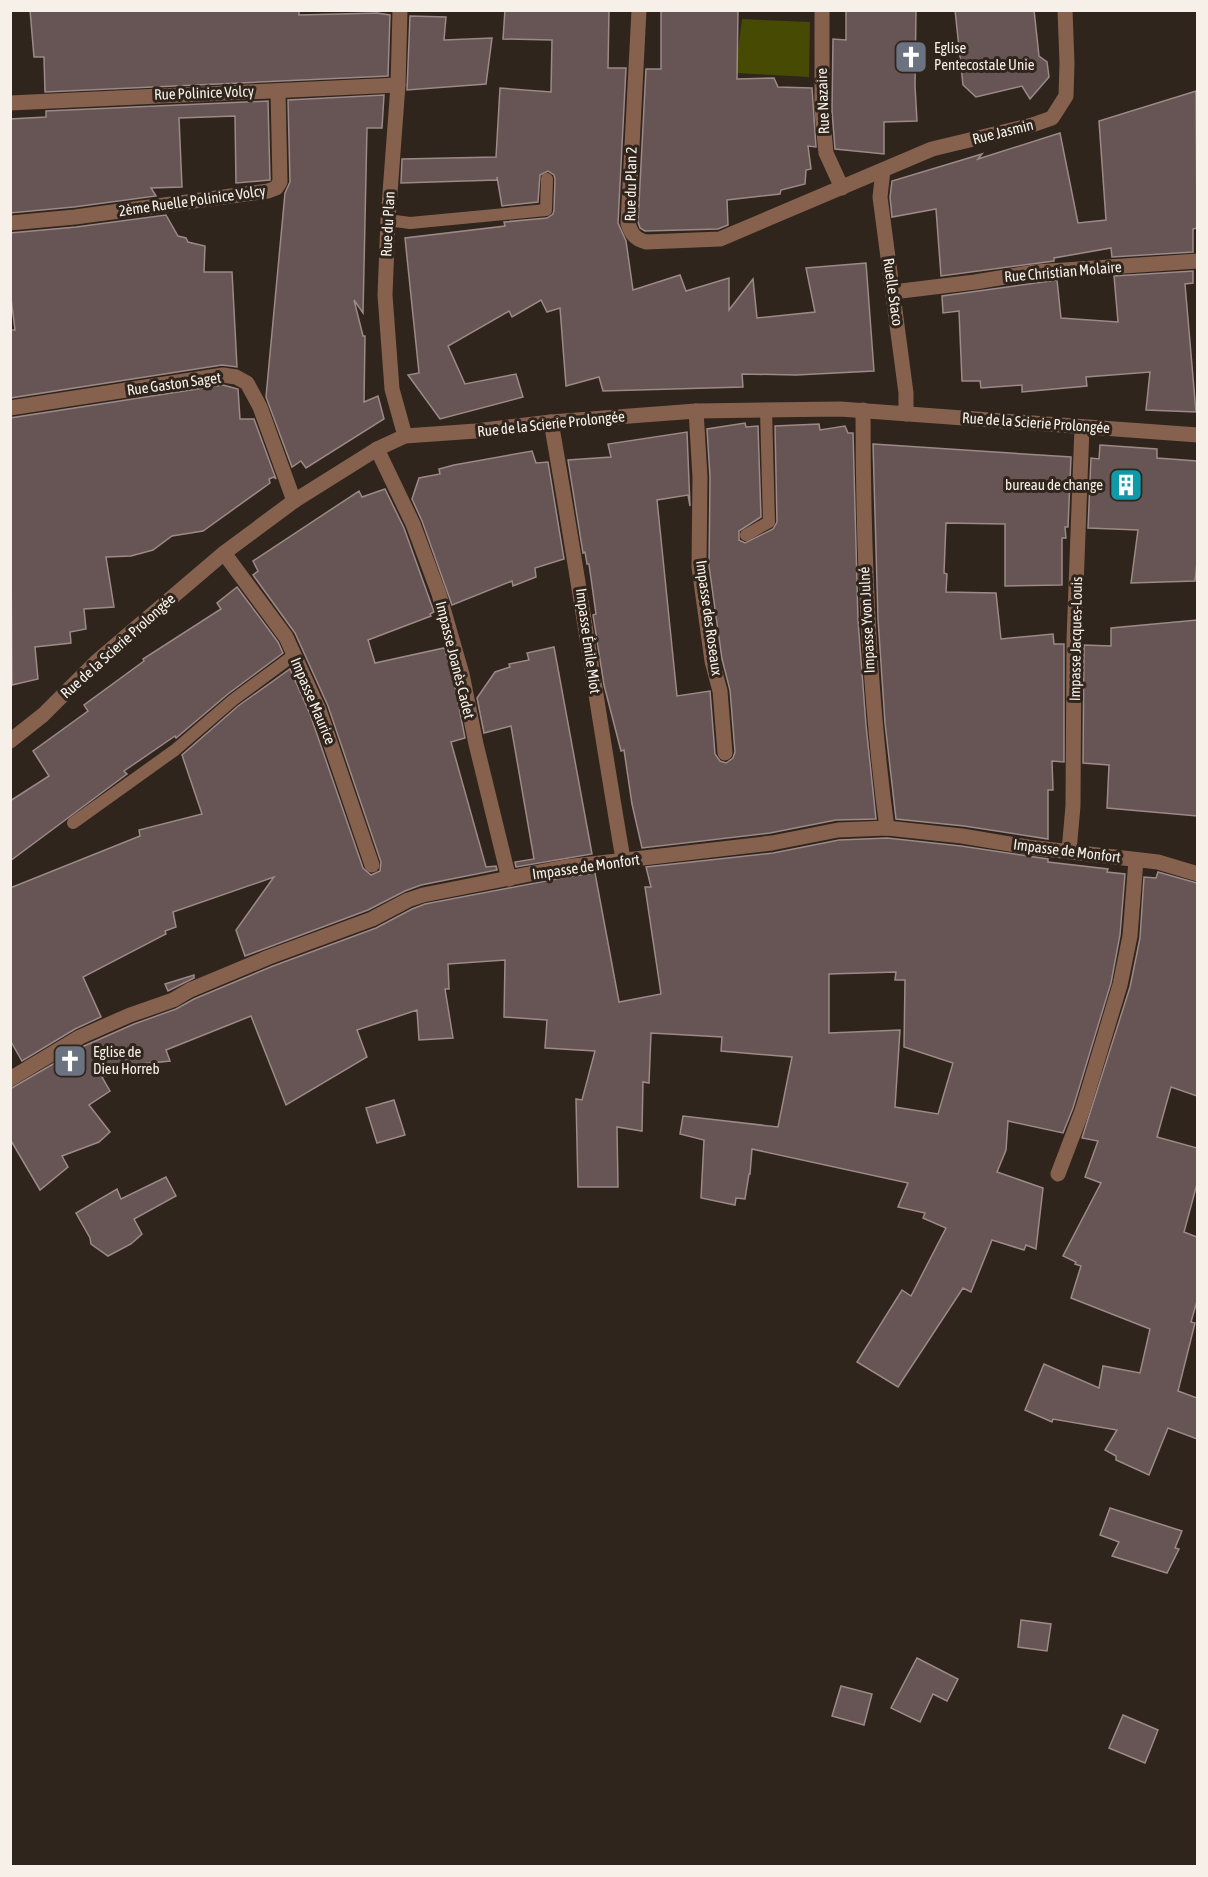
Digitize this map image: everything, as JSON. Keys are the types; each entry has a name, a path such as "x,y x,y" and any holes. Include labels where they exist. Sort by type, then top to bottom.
{"street":[{"name":"Rue du Plan","path":"400,10 398,86 385,295 392,389 405,436"},
{"name":"Rue du Plan 2","path":"639,10 628,223 636,239 646,242 720,239 883,170"},
{"name":"Rue Nazaire","path":"822,10 822,111 826,153 842,188"},
{"name":"Rue Jasmin","path":"883,170 932,149 1052,118 1066,96 1065,10"},
{"name":"Rue Polinice Volcy","path":"10,103 398,86"},
{"name":"2ème Ruelle Polinice Volcy","path":"10,223 75,217 256,193 276,188 279,182 278,91"},
{"name":"Ruelle Staco","path":"883,170 880,197 906,393 906,414"},
{"name":"Rue Christian Molaire","path":"893,292 1035,272 1197,261"},
{"name":"Rue Gaston Saget","path":"10,408 223,375 236,377 247,383 260,407 294,501"},
{"name":"Rue de la Scierie Prolongée","path":"10,741 43,715 118,642 224,553 294,501 378,449 405,436 696,411 766,410 863,410 1197,435"},
{"name":"Impasse Yvon Julné","path":"863,410 863,520 868,642 873,716 887,828"},
{"name":"Impasse des Roseaux","path":"696,411 700,477 699,567 712,661 720,691 724,753"},
{"name":"Impasse Émile Miot","path":"551,422 578,569 597,709 623,859"},
{"name":"Impasse Jacques-Louis","path":"1069,851 1073,806 1074,640 1082,427"},
{"name":"Impasse Joanès Cadet","path":"378,449 413,524 439,594 462,674 476,744 509,879"},
{"name":"Impasse Maurice","path":"224,553 286,637 319,710 372,865"},
{"name":"Impasse de Monfort","path":"10,1079 80,1037 269,957 372,919 408,900 423,895 565,867 772,843 838,830 887,828 1158,862 1197,874"},
{"path":"1058,1174 1082,1111 1120,985 1130,936 1136,860"}],"lane":[{"path":"388,220 410,223 546,210 547,179"},
{"path":"746,535 769,522 766,410"},
{"path":"73,823 175,750 233,700 294,655"}],"shaded area":[{"path":"742,19 810,22 809,77 735,73"}],"building":[{"path":"30,10 299,10 299,15 377,13 390,15 388,76 45,92 44,57 34,57"},
{"path":"505,10 609,10 608,68 626,68 618,223 626,241 633,290 680,275 686,291 729,278 729,310 753,279 757,318 815,312 806,268 866,263 874,371 796,375 742,374 743,387 603,391 599,377 566,386 560,308 547,312 541,300 512,317 509,311 448,346 465,384 516,374 523,397 440,419 408,375 419,373 405,238 505,226 504,222 547,218 553,214 554,210 555,179 554,175 548,171 540,175 538,202 502,206 497,177 497,180 401,183 402,159 496,157 500,88 551,92 552,40 503,39"},
{"path":"661,10 738,10 737,79 774,78 778,87 812,88 816,147 808,146 811,169 806,170 805,184 781,190 780,194 727,200 728,225 718,229 645,231 640,228 638,222 646,69 661,69"},
{"path":"846,10 916,10 917,121 884,122 884,154 835,149 832,111 833,39 846,40"},
{"path":"955,10 1034,10 1039,56 1047,62 1049,77 1030,99 1022,86 976,97 963,85"},
{"path":"410,16 446,17 444,40 492,38 486,84 407,90"},
{"path":"1196,91 1197,228 1193,229 1193,252 1112,257 1111,248 1054,258 1054,261 941,276 936,209 892,217 890,197 892,181 982,154 978,159 1060,133 1078,223 1106,220 1099,121"},
{"path":"384,95 382,128 367,128 363,313 354,300 363,336 365,336 364,402 378,396 384,419 306,468 301,461 292,467 266,397 285,193 290,182 288,100"},
{"path":"268,101 270,180 236,183 235,116 179,118 182,187 151,188 156,196 10,213 10,119 46,117 46,111"},
{"path":"166,215 178,236 186,238 188,242 205,246 204,272 232,272 237,367 222,365 10,398 10,330 15,330 10,290 10,233"},
{"path":"1193,271 1193,283 1185,284 1196,412 1146,410 1150,372 1086,377 1087,386 1022,392 1022,385 981,388 980,381 962,381 959,311 943,313 942,296 1057,280 1061,318 1118,322 1114,276"},
{"path":"223,385 238,389 240,419 254,419 276,479 274,477 269,479 270,483 203,531 172,536 153,550 131,556 106,557 114,607 84,609 86,629 70,632 71,643 35,647 38,679 12,685 10,418"},
{"path":"745,423 746,427 758,426 761,517 739,531 739,540 745,543 773,529 777,522 775,426 819,424 820,430 845,426 848,433 853,433 858,620 876,819 836,820 770,833 642,848 632,804 624,750 621,751 604,685 593,615 596,614 589,564 587,564 585,552 583,553 568,460 611,457 608,444 687,432 690,506 688,495 657,500 677,696 710,691 715,754 720,761 726,763 733,758 735,752 730,690 722,659 709,566 710,477 707,429"},
{"path":"873,444 1071,457 1068,527 1065,527 1066,538 1062,538 1062,585 1005,586 1005,524 946,523 944,573 947,574 946,592 996,593 1001,639 1053,634 1054,644 1064,644 1064,762 1052,761 1053,790 1048,790 1048,839 964,826 896,819 885,723 878,619"},
{"path":"1100,445 1157,449 1157,458 1197,461 1195,581 1131,583 1138,530 1088,528 1091,458 1099,459"},
{"path":"532,451 536,463 548,462 564,559 535,568 536,577 513,586 512,581 452,605 412,499 419,478 440,474 439,469 454,465"},
{"path":"385,489 404,528 434,612 430,614 431,616 368,640 375,663 444,648 453,676 465,738 451,742 486,867 496,866 497,870 421,885 368,910 245,956 236,930 274,877 173,912 176,927 83,977 101,1017 75,1029 22,1061 10,1040 10,888 140,836 139,830 202,814 182,755 238,706 290,669 310,714 363,868 371,875 380,871 381,862 328,706 295,633 253,575 258,571 253,561 359,491 362,497"},
{"path":"237,587 278,642 283,653 228,694 176,738 175,736 124,771 127,774 10,861 10,801 49,776 33,751 88,711 84,705 144,661 143,659 221,609 217,603"},
{"path":"1197,620 1197,816 1107,808 1109,765 1083,763 1084,645 1111,646 1111,628"},
{"path":"554,647 592,854 516,867 515,862 534,859 511,726 484,733 477,698 495,672 510,667 509,664 529,660 527,653"},
{"path":"887,838 961,846 1048,859 1048,862 1108,869 1107,872 1125,874 1120,935 1111,983 1073,1108 1063,1133 1008,1121 1006,1150 997,1172 1043,1188 1036,1249 1026,1245 1024,1250 992,1240 971,1292 963,1288 898,1387 857,1362 902,1290 911,1296 946,1228 923,1218 925,1213 898,1207 908,1183 752,1149 745,1199 736,1198 735,1205 701,1198 704,1140 680,1134 683,1116 778,1127 792,1057 721,1051 722,1037 651,1033 649,1083 643,1082 642,1131 617,1127 618,1187 578,1187 576,1099 582,1100 595,1051 545,1048 547,1020 504,1017 505,960 448,964 449,989 445,989 453,1038 419,1040 417,1010 357,1030 367,1057 286,1105 251,1016 166,1050 170,1061 131,1065 102,1077 110,1091 89,1105 110,1132 99,1142 62,1156 68,1167 40,1190 10,1139 10,1089 84,1046 273,966 376,928 425,904 595,873 619,1002 661,994 645,887 651,887 646,867 773,853 839,840","holes":["896,972 895,980 905,980 904,1047 953,1063 938,1114 895,1107 900,1030 829,1033 829,974"]},
{"path":"1158,872 1197,883 1197,1096 1171,1087 1157,1137 1197,1148 1197,1184 1184,1232 1197,1237 1197,1301 1191,1322 1195,1323 1178,1391 1197,1398 1197,1439 1168,1428 1149,1475 1116,1460 1116,1456 1105,1450 1117,1430 1053,1419 1052,1422 1025,1410 1044,1364 1099,1388 1103,1366 1140,1373 1150,1329 1071,1298 1081,1266 1063,1256 1101,1183 1085,1177 1098,1141 1082,1138 1130,987 1140,938 1144,877 1156,878"},
{"path":"194,975 194,978 168,991 165,984"},
{"path":"394,1100 405,1135 377,1143 366,1108"},
{"path":"166,1177 176,1196 134,1219 142,1234 131,1244 108,1256 91,1244 76,1213 117,1189 121,1199"},
{"path":"1110,1508 1182,1531 1175,1548 1179,1549 1167,1573 1112,1556 1119,1542 1100,1535"},
{"path":"1021,1620 1051,1624 1047,1651 1018,1647"},
{"path":"917,1658 958,1679 947,1701 933,1694 920,1722 891,1708"},
{"path":"841,1686 872,1694 864,1725 832,1716"},
{"path":"1123,1715 1158,1730 1145,1763 1109,1748"}],"place":[{"name":"Eglise Pentecostale Unie","path":"911,57"},
{"name":"bureau de change","path":"1126,485"},
{"name":"Eglise de Dieu Horreb","path":"70,1061"}]}
